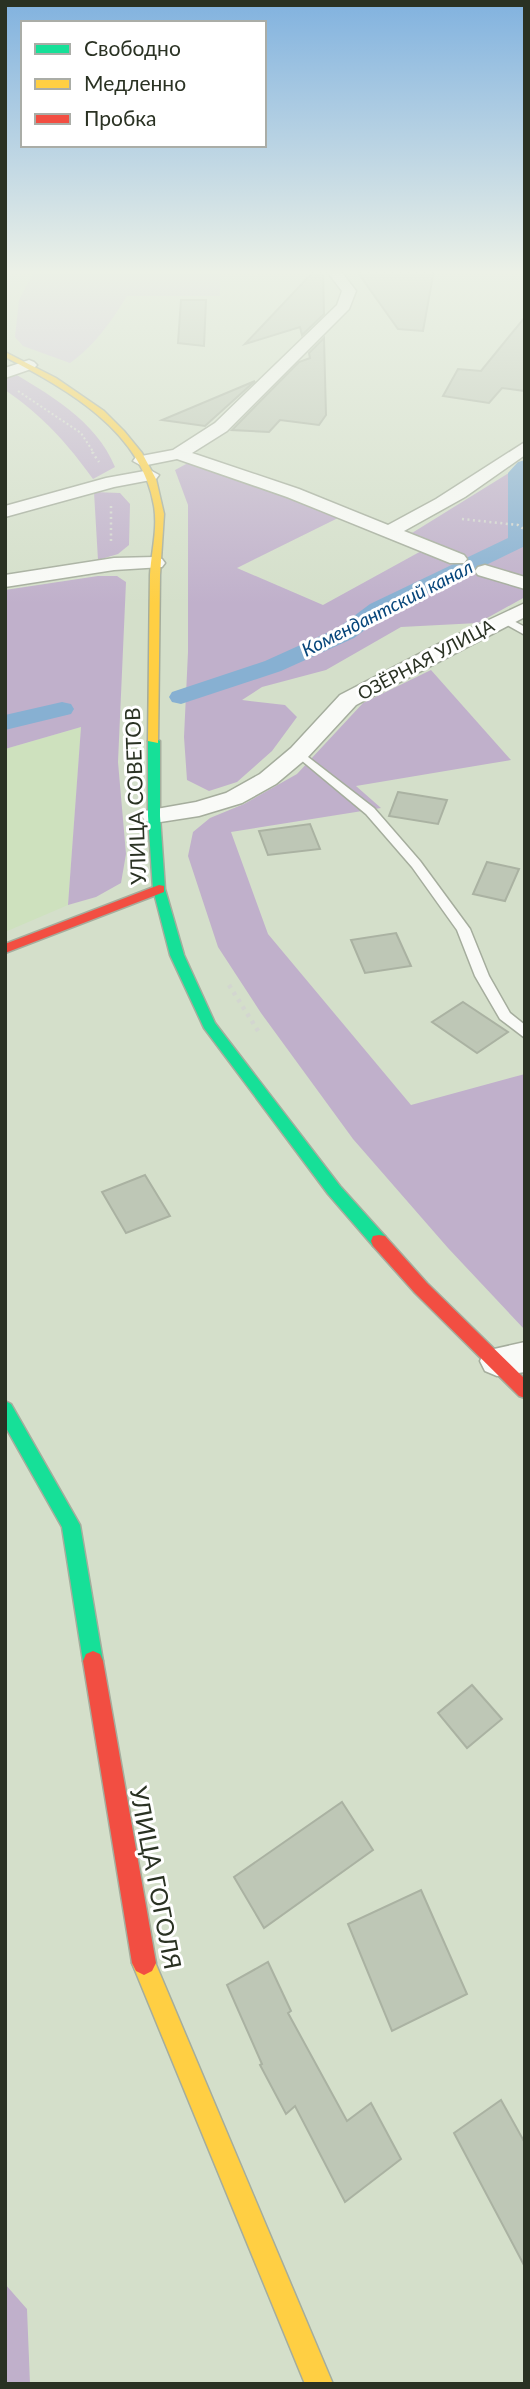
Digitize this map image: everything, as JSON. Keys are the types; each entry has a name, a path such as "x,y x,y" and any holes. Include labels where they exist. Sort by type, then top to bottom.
{"main road":[{"name":"УЛИЦА СОВЕТОВ","path":"57,381 108,420 126,439 146,468 159,508 155,563 154,816 159,889 177,955 209,1025 334,1190 421,1289 511,1359 525,1391"},
{"path":"5,949 159,889"},
{"name":"УЛИЦА ГОГОЛЯ","path":"5,1409 71,1525 143,1962 320,2384"}],"street":[{"path":"5,512 112,482 178,454 221,427 267,381"},
{"path":"389,531 419,518 477,482 525,447"},
{"path":"178,454 293,494 457,559"},
{"path":"5,581 114,564 155,563"},
{"path":"485,571 525,583"},
{"name":"ОЗЁРНАЯ УЛИЦА","path":"154,816 199,809 234,797 268,779 299,753 348,701 525,609"}],"lane":[{"path":"504,619 525,632"},
{"path":"299,753 370,811 416,864 463,929 482,976 505,1016 525,1033"}],"path":[{"path":"15,389 81,433 112,482 109,532 114,564"},
{"path":"419,518 447,517 518,525 525,530"},
{"path":"225,977 266,1043"}],"shaded area":[{"path":"5,381 27,381 69,409 96,435 115,467 93,479 54,431 5,390"},
{"path":"188,463 338,518 237,568 323,605 434,544 412,533 525,463 525,597 478,623 401,627 326,670 262,687 242,700 285,705 297,717 272,751 237,782 209,791 187,780 184,737 188,652 188,505 175,470"},
{"path":"94,492 120,493 130,504 129,545 118,554 98,560"},
{"path":"98,576 117,576 126,582 118,762 126,854 121,883 96,897 68,905 81,727 5,749 5,590"},
{"path":"431,670 511,760 356,786 381,808 231,832 268,934 411,1105 525,1074 525,1330 448,1248 353,1139 261,1013 218,947 188,856 193,832 210,818 244,804 297,774 363,703"},
{"path":"81,727 68,905 5,932 5,749"},
{"path":"5,2284 27,2309 30,2384 5,2384"}],"building":[{"path":"254,381 254,381 205,426 162,420"},
{"path":"280,381 325,381 326,415 319,425 280,420 269,432 232,430"},
{"path":"451,381 525,381 525,391 502,388 489,403 443,396"},
{"path":"398,792 447,800 438,824 389,816"},
{"path":"310,824 320,849 268,855 259,831"},
{"path":"487,862 519,869 505,901 473,894"},
{"path":"396,933 411,966 365,973 351,940"},
{"path":"463,1002 508,1032 477,1053 432,1022"},
{"path":"145,1175 170,1216 126,1233 102,1192"},
{"path":"472,1685 502,1719 467,1748 438,1713"},
{"path":"342,1802 373,1850 264,1928 234,1877"},
{"path":"421,1890 467,1994 392,2031 348,1924"},
{"path":"268,1962 291,2011 288,2013 347,2121 371,2103 401,2159 345,2202 295,2106 286,2114 260,2065 262,2064 227,1985"},
{"path":"501,2100 525,2143 525,2267 454,2133"}],"waterway":[{"name":"Комендантский канал","path":"181,697 273,666 346,633 378,609 518,541 518,473 525,466"},
{"name":"Комендантский канал","path":"5,723 62,709"}],"traffic: fast":[{"path":"154,741 154,816 159,889 177,955 209,1025 334,1190 379,1241"},
{"path":"5,1409 71,1525 93,1661"}],"traffic: slow":[{"path":"56,381 101,413 121,433 139,455 151,479 159,506 155,575 154,741"},
{"path":"144,1963 319,2384"}],"traffic: jam":[{"path":"5,949 159,889"},
{"path":"379,1241 421,1288 525,1391"},
{"path":"93,1661 144,1963"}]}
